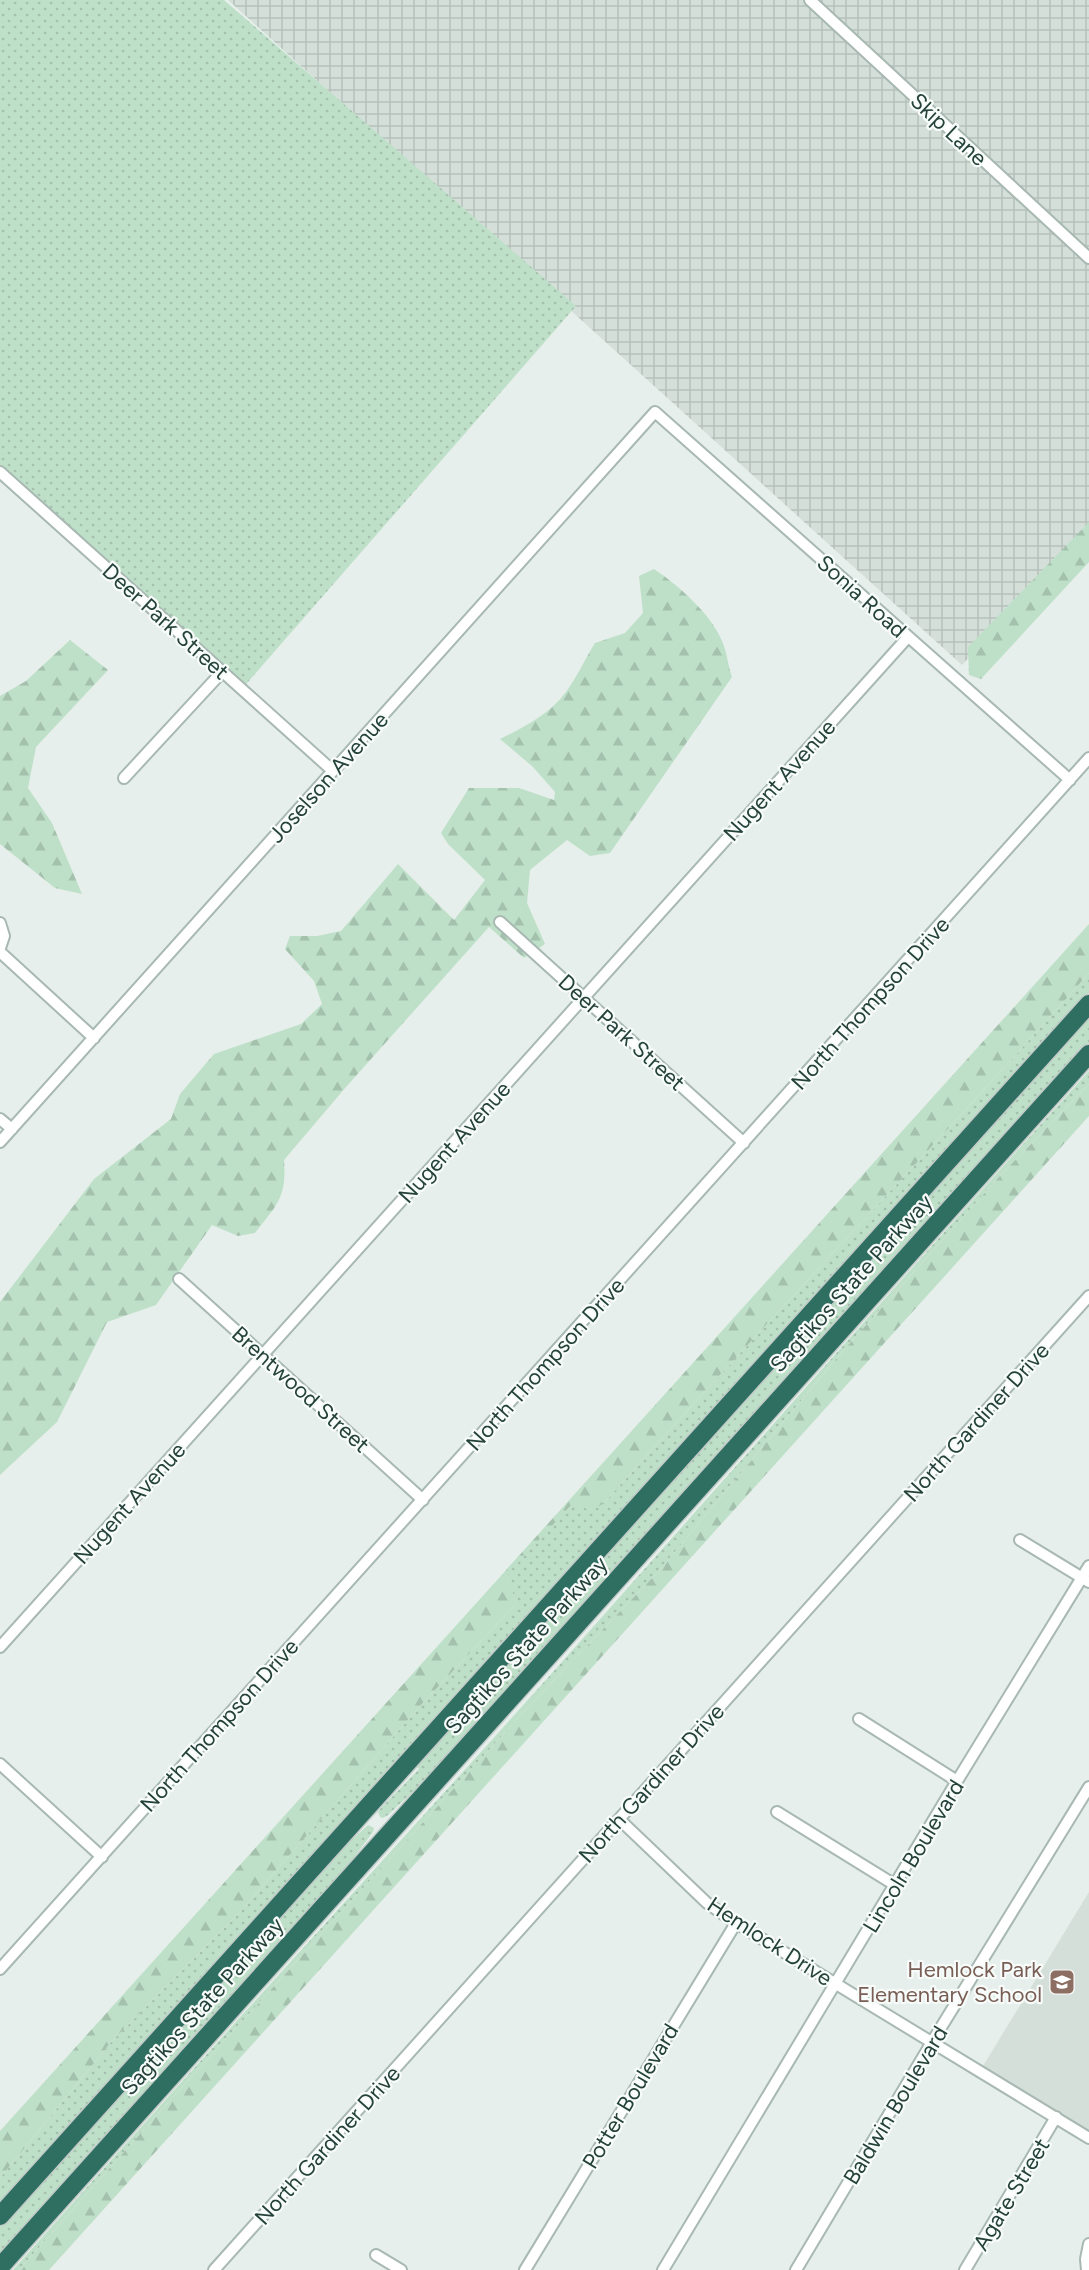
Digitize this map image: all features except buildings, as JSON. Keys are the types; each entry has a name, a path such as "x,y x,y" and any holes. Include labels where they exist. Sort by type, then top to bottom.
{"highway":[{"name":"Sagtikos State Parkway","path":"0,2216 1089,1004"},
{"name":"Sagtikos State Parkway","path":"0,2267 1089,1054"}],"street":[{"name":"Skip Lane","path":"810,0 1089,258"},
{"name":"Sonia Road","path":"655,412 1070,780"},
{"name":"Joselson Avenue","path":"0,1142 655,412"},
{"name":"Deer Park Street","path":"0,472 333,771"},
{"name":"Nugent Avenue","path":"0,1647 908,637"},
{"path":"124,778 222,672"},
{"name":"North Thompson Drive","path":"0,1969 1089,758"},
{"name":"Deer Park Street","path":"500,922 744,1143"},
{"path":"0,923 4,936 0,950 94,1038"},
{"path":"0,1119 12,1129"},
{"name":"Brentwood Street","path":"179,1279 423,1500"},
{"name":"North Gardiner Drive","path":"214,2270 1089,1296"},
{"path":"1020,1539 1086,1580"},
{"name":"Lincoln Boulevard","path":"663,2270 957,1781 1086,1580 1089,1566"},
{"path":"859,1719 957,1781"},
{"path":"0,1764 102,1857"},
{"name":"Baldwin Boulevard","path":"796,2270 932,2042 1089,1787"},
{"path":"777,1812 896,1885"},
{"name":"Hemlock Drive","path":"619,1819 707,1903 736,1923 1089,2138"},
{"name":"Potter Boulevard","path":"525,2270 736,1923"},
{"name":"Agate Street","path":"965,2270 1056,2117"},
{"path":"1087,2270 1089,2244"},
{"path":"376,2255 401,2270"}],"shaded area":[{"path":"228,0 1089,0 1089,528 962,665"},
{"name":"Hemlock Park Elementary School","path":"1089,1892 1089,2138 980,2071"}],"green space":[{"path":"0,0 224,0 576,306 241,690 0,480"},
{"path":"1089,522 1089,562 981,679 969,675 968,647"},
{"path":"654,569 683,592 710,621 724,645 732,677 610,853 590,856 567,840 530,870 527,903 545,944 524,958 489,927 284,1160 284,1183 279,1200 255,1233 238,1236 212,1225 156,1305 107,1322 57,1422 0,1475 0,1302 94,1179 171,1119 180,1094 214,1054 301,1024 322,1004 314,981 285,949 290,936 317,936 341,931 398,864 454,920 485,880 448,844 441,833 469,788 519,788 554,800 555,792 533,767 500,739 536,720 559,700 574,680 595,643 625,633 643,613 639,576"},
{"path":"70,640 108,670 36,747 28,788 52,823 82,894 55,888 0,844 0,696 26,681"},
{"path":"1089,924 1089,973 604,1503 593,1510 571,1505 511,1570 508,1574 516,1604 420,1706 238,1914 112,2041 0,2178 0,2131"},
{"path":"1089,973 1089,992 395,1761 0,2206 0,2178 112,2041 238,1914 420,1706 516,1604 506,1570 567,1503 604,1503"},
{"path":"1089,1013 1089,1043 444,1763 388,1815 380,1817 378,1812 419,1769 416,1766 421,1760"},
{"path":"1089,1071 1089,1084 998,1178 841,1353 658,1572 527,1708 19,2270 13,2270 561,1663"},
{"path":"1089,1084 1089,1116 49,2270 19,2270 527,1708 658,1572 841,1353 998,1178"},
{"path":"368,1825 374,1828 373,1832 336,1881 0,2256 0,2227 316,1872"}],"place":[{"name":"Hemlock Park Elementary School","path":"1062,1982"}]}
